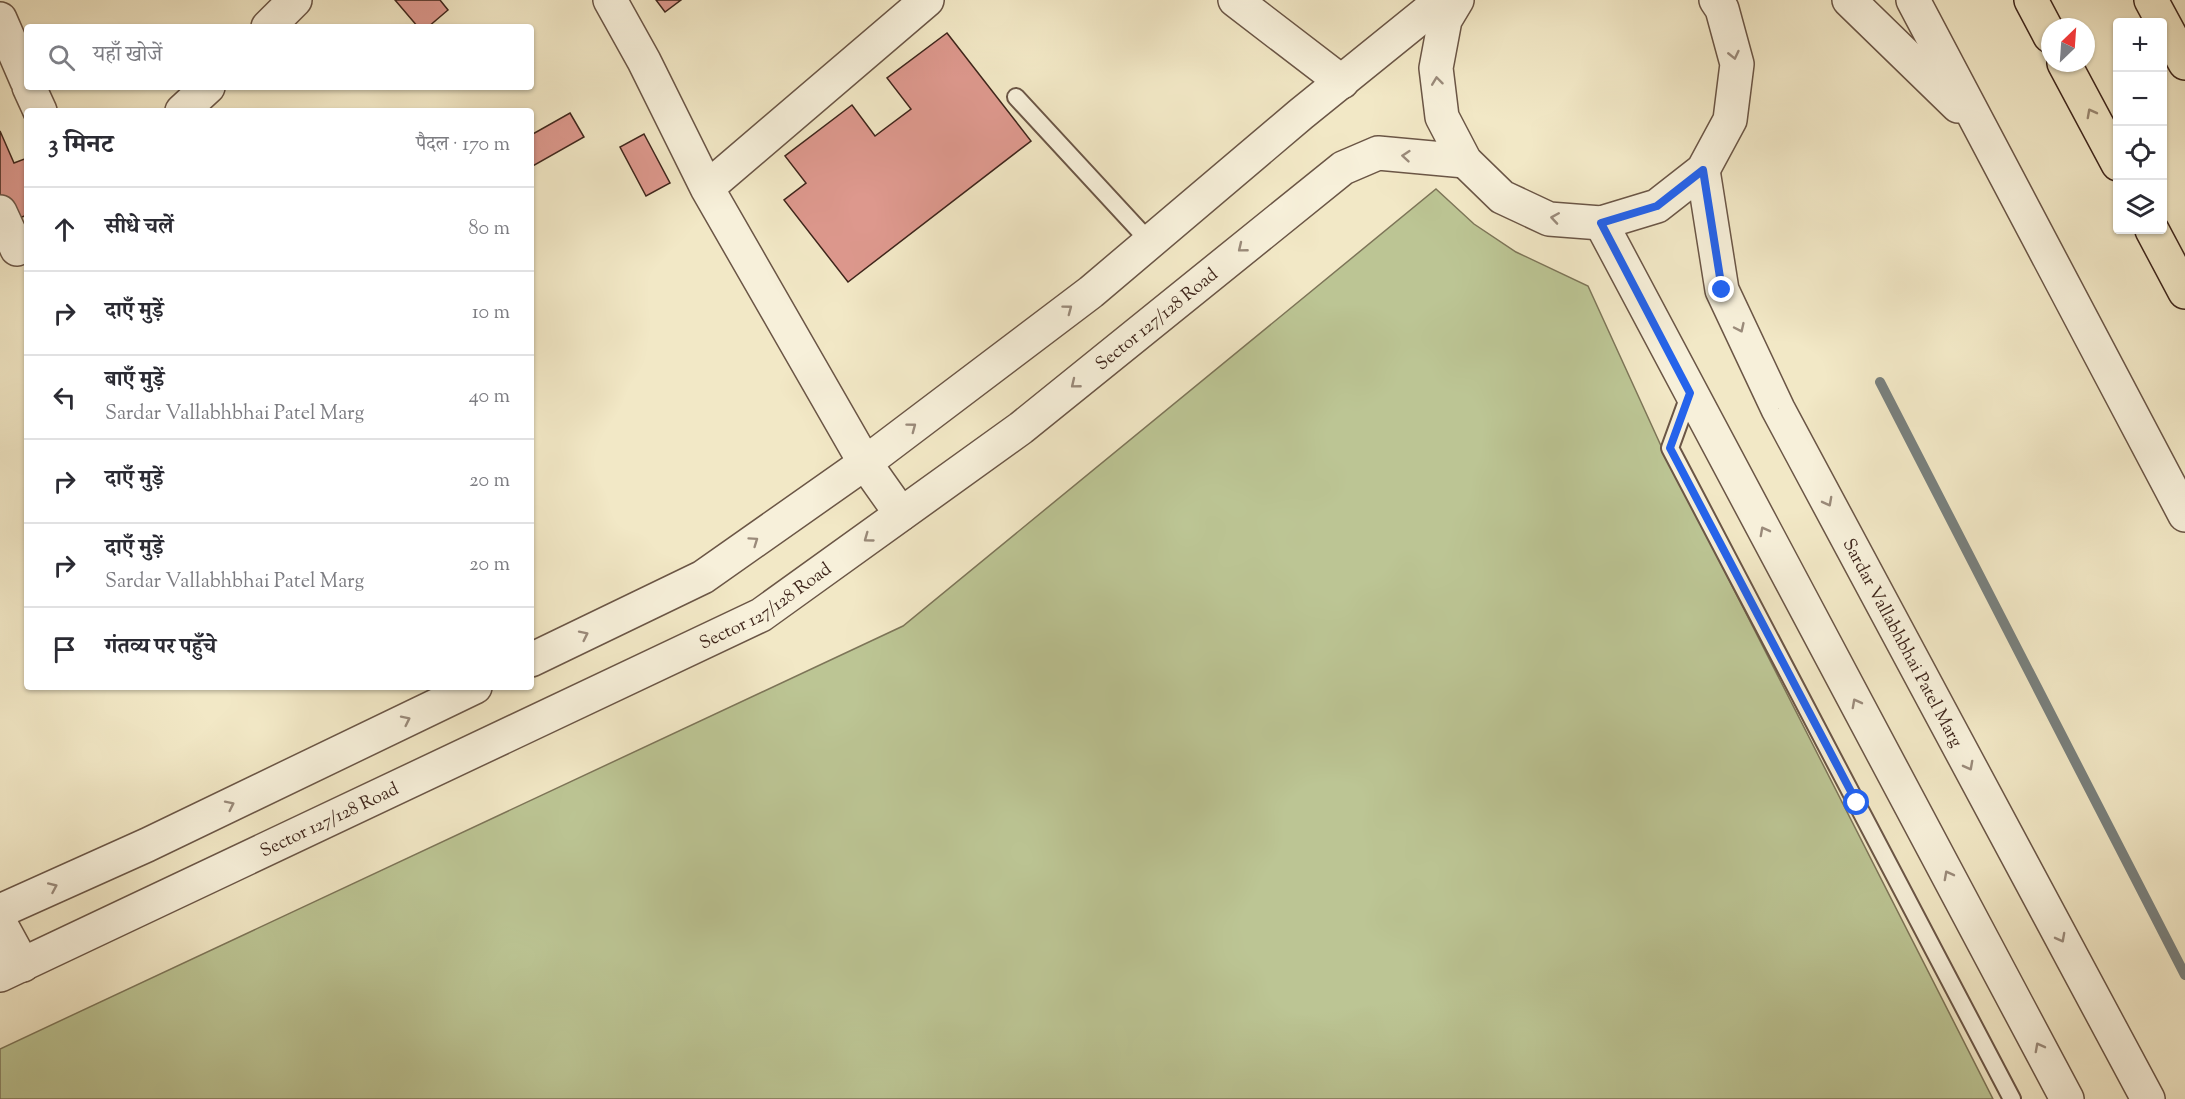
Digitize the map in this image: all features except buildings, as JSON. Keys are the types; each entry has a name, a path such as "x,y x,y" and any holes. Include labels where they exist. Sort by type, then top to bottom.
{"highway":[{"path":"2031,0 2041,19"},
{"path":"2151,0 2185,63"},
{"path":"2069,72 2113,155"},
{"path":"2154,234 2185,292"}],"street":[{"path":"271,24 295,0"},
{"path":"610,0 644,61 707,188 865,463 900,514"},
{"path":"707,188 927,0"},
{"path":"1235,0 1342,82"},
{"path":"534,659 704,577 865,463 1091,292 1442,0"},
{"path":"1457,0 1445,20 1436,68 1442,117 1464,161 1502,197 1511,202 1549,219 1601,223 1657,206 1703,170 1730,120 1737,64 1720,3"},
{"path":"1850,0 1981,128"},
{"path":"1913,0 2185,515"},
{"path":"0,20 24,74"},
{"path":"30,90 39,108"},
{"path":"185,108 205,90"},
{"name":"Sector 127/128 Road","path":"11,970 761,615 1021,428 1343,168 1378,153 1464,161"},
{"name":"Sardar Vallabhbhai Patel Marg","path":"1703,170 1722,290 1778,409 2148,1099"},
{"path":"0,212 15,250"},
{"path":"1601,223 2067,1099"},
{"path":"0,911 147,844 469,690"},
{"path":"0,922 11,970"}],"lane":[{"path":"1016,97 1150,242"},
{"path":"1690,393 1670,448 2012,1099"}],"green space":[{"path":"1436,189 1474,224 1516,252 1588,286 1662,448 1993,1099 0,1099 0,1049 903,626"}],"waterway":[{"path":"1880,382 2185,975"}],"route":[{"path":"1722,290 1703,170 1657,206 1601,223 1690,393 1670,448 1857,803"}]}
